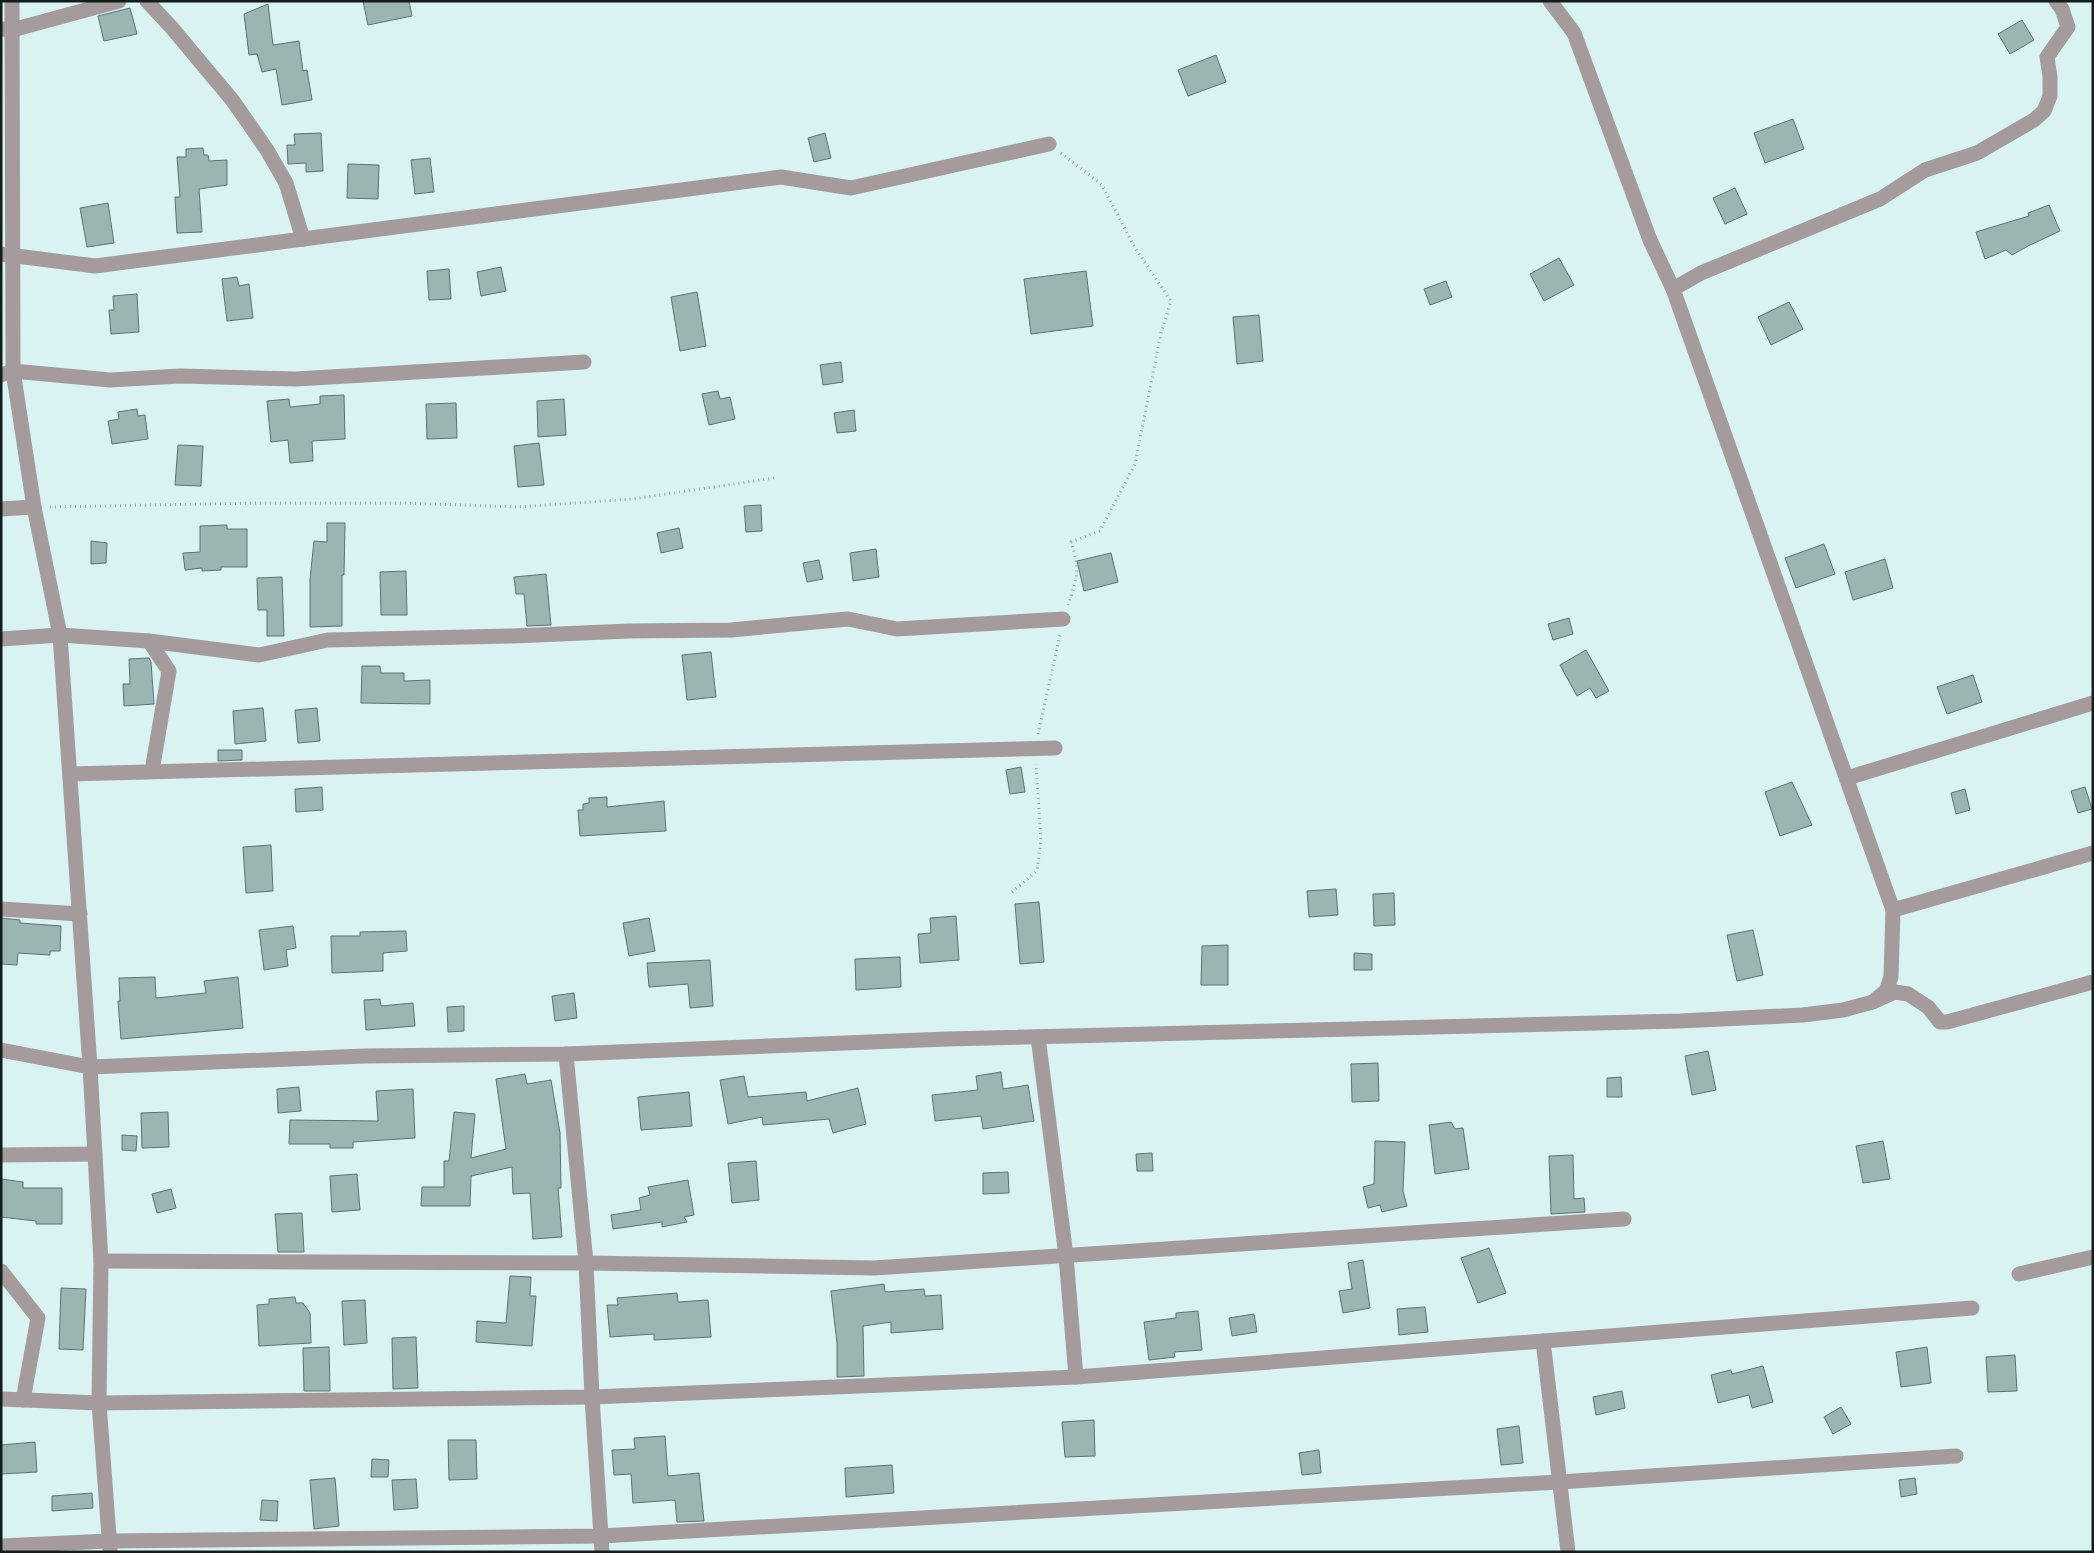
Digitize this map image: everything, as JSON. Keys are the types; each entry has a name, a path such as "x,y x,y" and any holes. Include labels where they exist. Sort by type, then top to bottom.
{"street":[{"path":"12,1 7,29 7,373 60,635 80,914 101,1261 99,1403 110,1547"},
{"path":"7,29 119,1"},
{"path":"147,1 233,101 267,150 286,183 303,238"},
{"path":"1550,1 1574,33 1650,240 1673,289 1893,910 1891,977 1886,991 1873,1002"},
{"path":"1673,289 1701,273 1880,199 1925,170 1977,153 2034,120 2044,111 2050,96 2050,76 2047,57 2068,27 2062,9 2056,1"},
{"path":"7,254 95,266 781,177 851,188 1049,144"},
{"path":"7,373 110,380 180,376 296,379 584,362"},
{"path":"1,509 34,507"},
{"path":"1,639 60,635 149,641 259,655 328,640 513,636 629,631 731,630 848,619 897,629 1064,619"},
{"path":"149,641 169,671 152,771"},
{"path":"1847,778 2093,703"},
{"path":"70,774 1055,748"},
{"path":"1893,910 2093,853"},
{"path":"1,910 80,914"},
{"path":"1,1050 90,1067 365,1056 566,1054 1038,1037 1680,1022 1803,1015 1843,1010 1873,1002 1895,992 1908,994 1928,1007 1940,1022 1947,1022 2093,982"},
{"path":"1038,1037 1066,1256 1076,1377"},
{"path":"566,1054 586,1263 602,1552"},
{"path":"1,1155 95,1154"},
{"path":"101,1261 586,1263 874,1268 1624,1219"},
{"path":"2018,1274 2093,1258"},
{"path":"1,1271 38,1318 23,1400"},
{"path":"1,1399 99,1403 592,1397 1076,1377 1972,1308"},
{"path":"1542,1341 1568,1552"},
{"path":"1,1546 110,1547 601,1536 1559,1482 1956,1456"}],"path":[{"path":"1012,892 1037,871 1042,840 1035,748 1064,619 1077,578 1077,561 1071,542 1100,531 1135,464 1161,333 1171,302 1135,248 1102,185 1049,144"},
{"path":"34,507 346,503 517,507 633,499 774,478"}],"building":[{"path":"363,1 409,1 412,16 368,25"},
{"path":"268,4 273,45 299,41 303,71 307,70 312,100 282,105 276,69 262,72 257,54 249,55 244,14"},
{"path":"130,8 137,34 104,41 98,16"},
{"path":"2022,20 2034,40 2010,54 1998,34"},
{"path":"1216,55 1226,82 1188,96 1178,70"},
{"path":"1793,119 1804,149 1765,163 1754,133"},
{"path":"321,133 323,171 306,172 306,163 288,164 287,145 295,145 294,134"},
{"path":"825,133 831,158 814,162 808,138"},
{"path":"203,148 204,155 208,155 209,161 227,160 227,185 199,189 202,232 177,233 175,197 180,197 177,157 186,157 186,149"},
{"path":"430,158 434,192 415,194 411,160"},
{"path":"348,164 379,165 378,199 347,198"},
{"path":"1735,188 1747,214 1725,224 1713,198"},
{"path":"108,203 114,243 87,247 80,208"},
{"path":"2049,205 2060,231 2012,255 2006,250 1985,259 1976,232 2029,216 2028,213"},
{"path":"1559,258 1574,285 1544,301 1530,274"},
{"path":"501,267 506,291 481,296 477,272"},
{"path":"449,269 451,299 429,300 427,271"},
{"path":"1086,271 1093,326 1031,334 1024,279"},
{"path":"237,277 239,286 249,284 253,318 227,321 222,279"},
{"path":"1446,281 1452,297 1430,305 1424,289"},
{"path":"697,292 706,346 680,351 671,297"},
{"path":"137,294 139,332 111,334 109,310 114,310 113,296"},
{"path":"1789,302 1803,329 1771,345 1758,317"},
{"path":"1259,315 1263,361 1237,364 1233,317"},
{"path":"841,362 843,382 823,385 820,365"},
{"path":"718,391 720,399 730,397 735,419 709,425 702,394"},
{"path":"344,395 345,439 312,441 313,461 290,463 288,440 271,442 267,401 289,399 290,407 320,404 320,396"},
{"path":"564,399 566,435 538,437 537,401"},
{"path":"456,403 457,438 427,439 426,404"},
{"path":"137,409 138,416 145,415 148,439 112,444 108,421 119,419 118,412"},
{"path":"854,410 856,431 837,433 834,413"},
{"path":"539,443 544,485 518,487 514,446"},
{"path":"178,445 203,446 201,486 175,485"},
{"path":"761,505 762,531 746,532 744,506"},
{"path":"327,523 345,523 342,626 310,627 310,579 314,541 327,542"},
{"path":"227,525 227,529 247,529 247,567 221,567 221,570 202,571 202,568 185,570 183,553 200,552 200,526"},
{"path":"679,528 683,548 661,553 657,533"},
{"path":"91,541 107,543 106,563 91,564"},
{"path":"1824,544 1835,574 1796,588 1785,558"},
{"path":"876,549 879,577 853,581 850,553"},
{"path":"1111,553 1118,582 1084,591 1077,561"},
{"path":"1885,559 1893,588 1853,600 1845,572"},
{"path":"819,560 823,579 807,582 803,563"},
{"path":"406,571 407,615 381,615 380,572"},
{"path":"546,574 551,625 527,626 524,594 516,594 514,577"},
{"path":"282,577 284,636 267,636 267,610 258,610 257,578"},
{"path":"1569,618 1573,634 1553,640 1548,624"},
{"path":"1586,650 1609,691 1596,698 1590,688 1577,696 1560,665"},
{"path":"711,652 716,697 687,700 682,655"},
{"path":"149,658 151,662 154,704 124,706 123,684 130,684 129,659"},
{"path":"362,666 380,666 381,673 404,673 404,681 430,680 430,704 361,703"},
{"path":"1973,675 1982,702 1947,714 1937,687"},
{"path":"263,708 266,741 235,744 233,711"},
{"path":"317,708 320,741 298,743 295,710"},
{"path":"218,750 242,750 242,760 218,761"},
{"path":"1021,767 1025,792 1010,794 1006,770"},
{"path":"1792,782 1812,825 1780,836 1765,792"},
{"path":"322,787 323,810 296,812 295,789"},
{"path":"2085,787 2092,809 2078,813 2071,791"},
{"path":"1965,789 1970,810 1956,814 1951,793"},
{"path":"607,797 607,807 664,801 666,831 580,836 578,810 583,810 583,804 589,803 589,798"},
{"path":"271,845 273,891 246,893 243,847"},
{"path":"1336,889 1338,915 1309,917 1307,891"},
{"path":"1394,893 1395,925 1374,926 1373,894"},
{"path":"1039,902 1044,962 1020,964 1015,904"},
{"path":"956,916 959,960 920,963 918,934 931,933 930,918"},
{"path":"1,918 20,920 20,923 61,926 60,951 50,951 50,955 18,953 17,965 1,964"},
{"path":"649,918 655,951 629,956 623,923"},
{"path":"293,926 296,948 286,950 288,966 264,970 259,930"},
{"path":"1753,930 1763,975 1737,981 1727,935"},
{"path":"406,931 407,951 383,953 383,971 332,973 331,936 360,936 360,932"},
{"path":"1228,945 1228,985 1201,985 1202,946"},
{"path":"1354,953 1372,954 1372,970 1354,970"},
{"path":"900,957 901,987 856,990 855,959"},
{"path":"710,960 713,1006 690,1008 688,984 649,987 647,963"},
{"path":"155,977 156,998 206,993 204,981 238,977 243,1028 121,1039 118,1001 120,1001 119,978"},
{"path":"574,993 577,1018 555,1021 552,996"},
{"path":"380,999 381,1006 413,1003 415,1026 366,1030 364,1000"},
{"path":"464,1006 464,1031 448,1032 447,1007"},
{"path":"1708,1051 1716,1090 1692,1095 1685,1056"},
{"path":"1378,1063 1379,1101 1352,1102 1351,1064"},
{"path":"1001,1072 1003,1089 1028,1085 1034,1121 983,1129 981,1116 935,1121 932,1095 978,1090 976,1076"},
{"path":"525,1074 527,1084 551,1080 560,1133 561,1188 558,1188 562,1237 533,1239 530,1193 513,1194 512,1167 471,1176 470,1206 421,1206 422,1187 444,1187 444,1161 449,1161 454,1112 475,1114 471,1158 506,1149 496,1079"},
{"path":"744,1076 748,1097 806,1092 807,1101 858,1088 866,1124 833,1133 829,1119 763,1125 762,1117 728,1124 720,1080"},
{"path":"1621,1077 1622,1097 1607,1097 1607,1078"},
{"path":"299,1087 301,1111 278,1113 277,1089"},
{"path":"413,1089 415,1138 353,1142 353,1148 330,1148 330,1144 289,1144 290,1120 378,1121 376,1091"},
{"path":"689,1092 692,1126 641,1130 638,1097"},
{"path":"168,1112 169,1147 142,1148 141,1113"},
{"path":"1451,1122 1455,1129 1463,1128 1469,1169 1435,1174 1429,1125"},
{"path":"122,1135 137,1136 136,1151 122,1150"},
{"path":"1375,1141 1405,1142 1403,1191 1407,1206 1382,1212 1380,1205 1368,1208 1363,1187 1374,1184"},
{"path":"1883,1141 1890,1179 1863,1183 1856,1146"},
{"path":"1152,1153 1153,1171 1137,1171 1136,1154"},
{"path":"1573,1155 1574,1199 1584,1198 1585,1212 1551,1214 1549,1156"},
{"path":"756,1161 759,1200 732,1203 728,1163"},
{"path":"1008,1172 1009,1193 983,1194 983,1173"},
{"path":"357,1174 360,1210 332,1212 330,1176"},
{"path":"1,1179 23,1182 23,1188 62,1188 62,1224 36,1224 36,1221 1,1217"},
{"path":"688,1180 694,1215 684,1217 687,1222 662,1227 662,1222 613,1229 611,1215 641,1210 639,1198 650,1195 648,1187"},
{"path":"171,1189 176,1208 157,1213 152,1194"},
{"path":"302,1213 304,1252 278,1252 275,1214"},
{"path":"1489,1248 1506,1293 1478,1303 1461,1258"},
{"path":"1363,1260 1370,1308 1343,1313 1339,1291 1352,1289 1348,1263"},
{"path":"510,1276 531,1277 530,1296 536,1296 532,1346 476,1342 477,1321 506,1323"},
{"path":"884,1284 885,1292 924,1289 925,1296 941,1295 943,1329 891,1333 891,1322 863,1326 864,1376 837,1377 837,1343 831,1291"},
{"path":"61,1288 86,1289 83,1350 59,1349"},
{"path":"677,1293 678,1302 708,1300 711,1337 654,1340 654,1334 610,1337 607,1305 618,1305 617,1298"},
{"path":"295,1297 296,1303 303,1303 310,1313 311,1343 259,1346 257,1305 269,1304 269,1299"},
{"path":"365,1300 367,1343 344,1345 342,1301"},
{"path":"1425,1307 1428,1332 1399,1335 1397,1309"},
{"path":"1198,1311 1202,1350 1174,1352 1175,1357 1149,1360 1144,1322 1176,1318 1176,1313"},
{"path":"1254,1314 1257,1332 1232,1336 1229,1318"},
{"path":"416,1337 418,1388 393,1389 392,1338"},
{"path":"329,1347 330,1391 304,1391 303,1348"},
{"path":"1927,1347 1931,1383 1901,1387 1896,1352"},
{"path":"2015,1355 2017,1391 1988,1392 1986,1357"},
{"path":"1763,1366 1773,1402 1752,1408 1749,1395 1718,1403 1711,1375 1731,1370 1732,1374"},
{"path":"1622,1391 1625,1408 1596,1415 1593,1397"},
{"path":"1841,1407 1851,1424 1833,1434 1824,1417"},
{"path":"1094,1420 1095,1456 1065,1457 1062,1422"},
{"path":"1519,1426 1523,1463 1501,1465 1497,1429"},
{"path":"665,1436 668,1476 699,1473 704,1521 677,1522 675,1500 633,1503 631,1474 614,1475 612,1450 635,1449 634,1438"},
{"path":"448,1440 476,1440 477,1479 449,1480"},
{"path":"35,1442 37,1472 1,1474 1,1445"},
{"path":"1319,1450 1321,1473 1302,1475 1299,1453"},
{"path":"372,1459 389,1460 388,1477 371,1477"},
{"path":"892,1465 894,1493 846,1497 845,1468"},
{"path":"335,1478 339,1526 314,1529 310,1480"},
{"path":"1915,1478 1917,1494 1901,1497 1899,1480"},
{"path":"416,1479 418,1508 394,1510 392,1480"},
{"path":"92,1493 93,1508 52,1511 52,1496"},
{"path":"262,1500 278,1501 277,1521 260,1520"}]}
